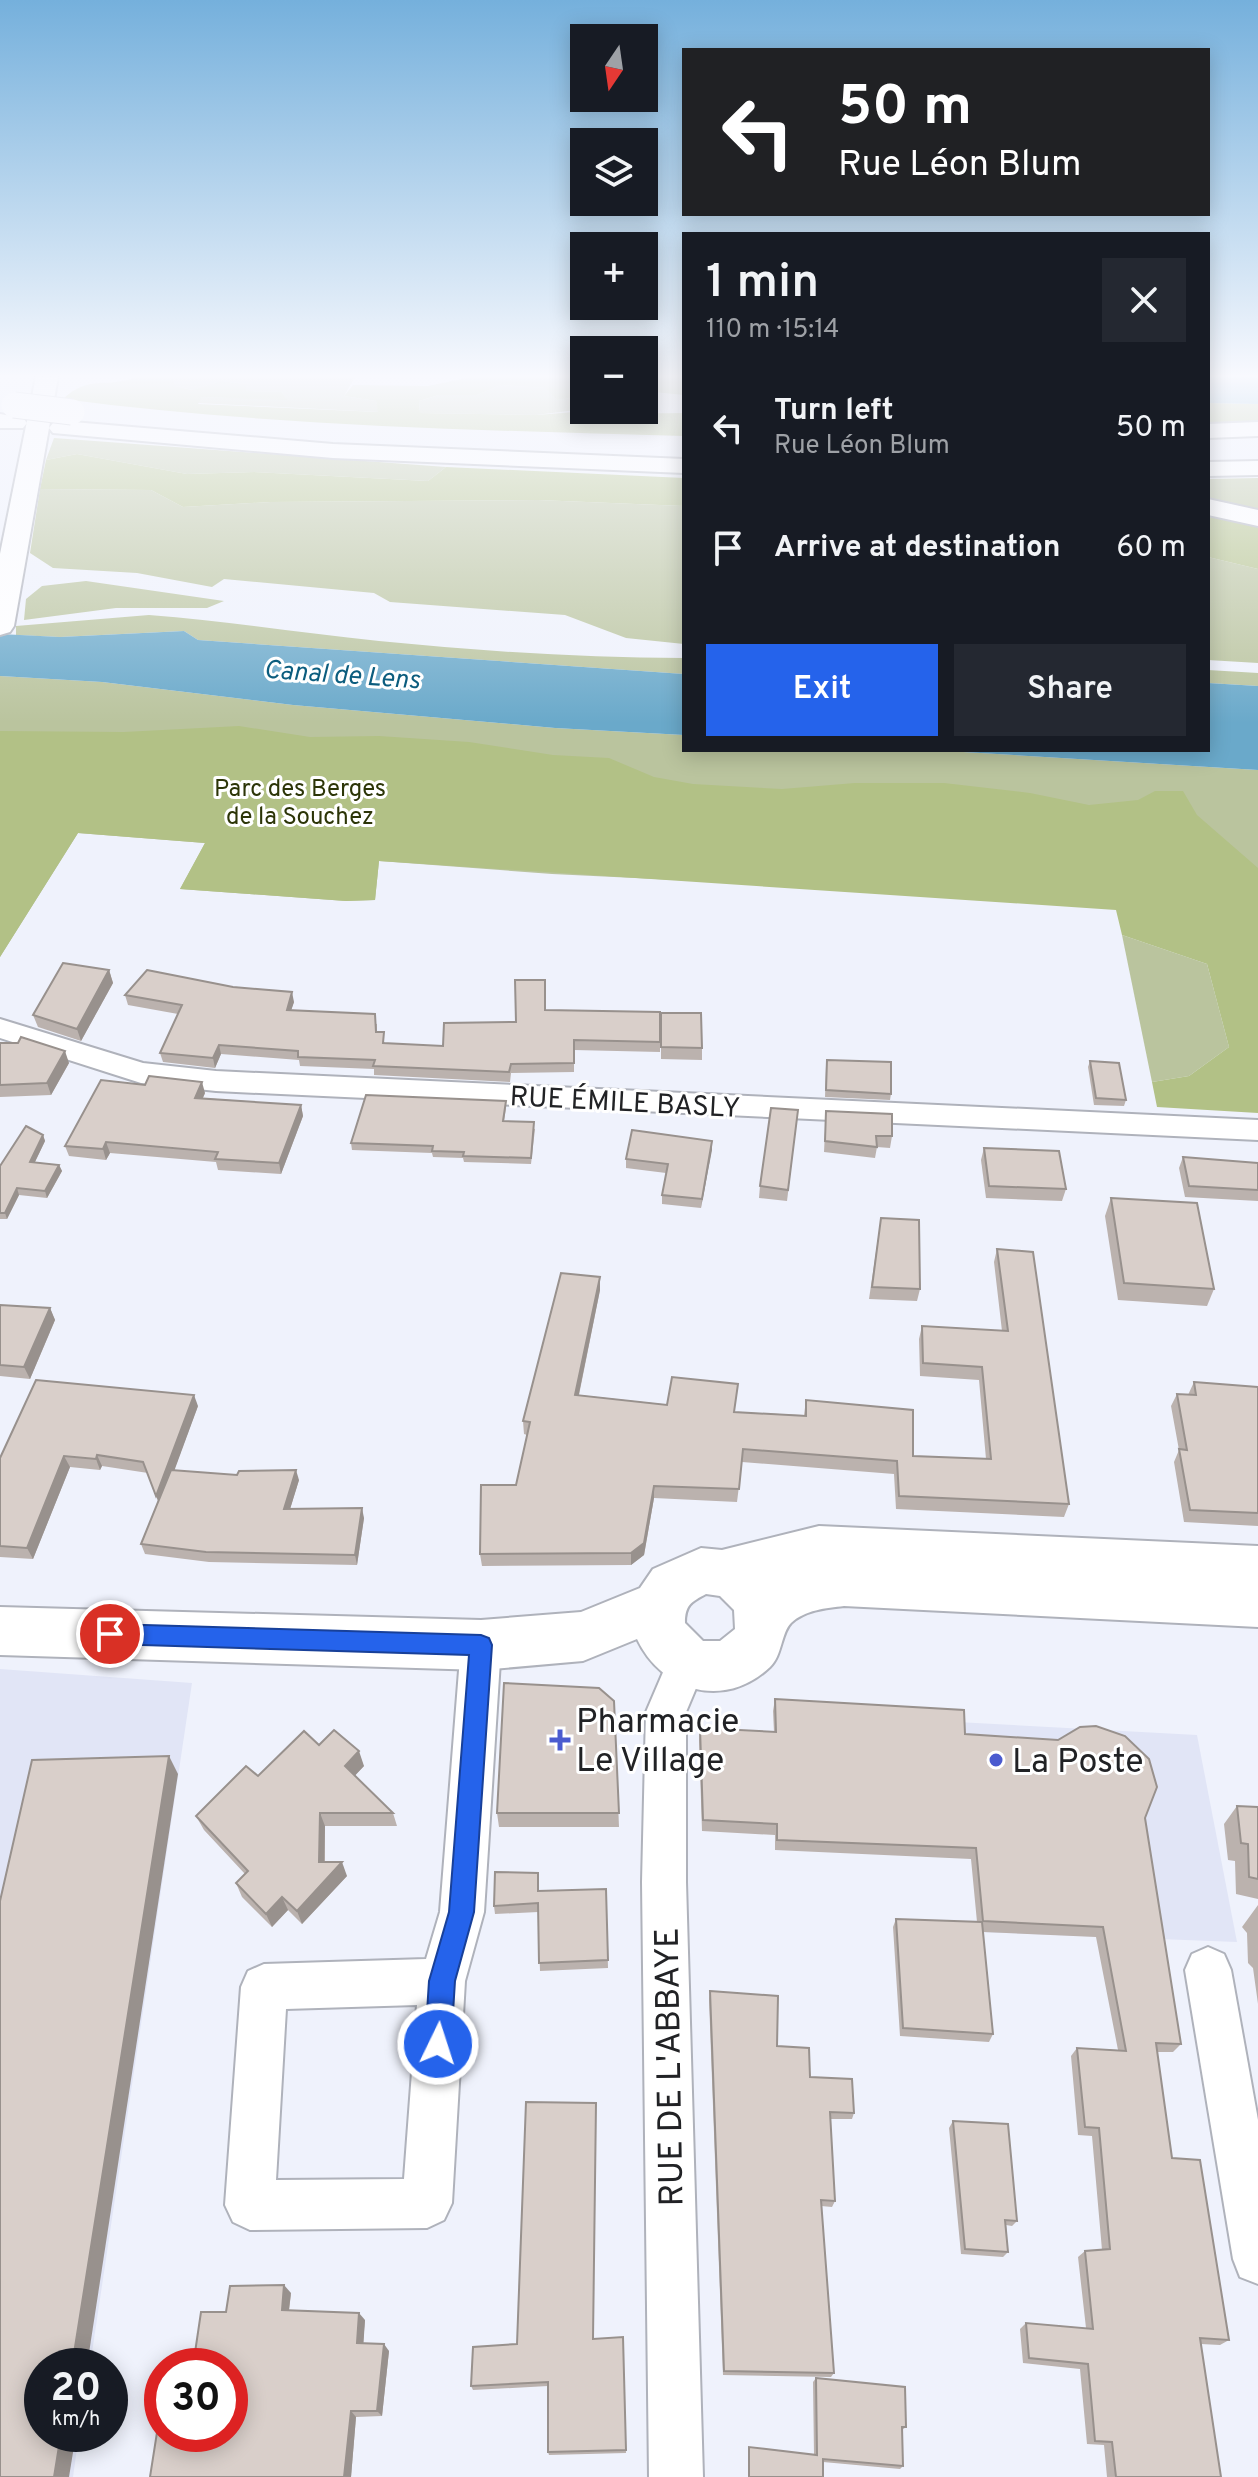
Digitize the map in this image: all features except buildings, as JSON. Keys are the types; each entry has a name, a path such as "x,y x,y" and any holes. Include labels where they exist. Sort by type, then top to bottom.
{"main road":[{"path":"3,613 25,493"},
{"path":"1210,507 1258,518"},
{"path":"672,1640 667,1588 682,1577 701,1571 722,1573 819,1549 1258,1569"},
{"path":"0,1631 481,1645 583,1636 672,1640 715,1667 742,1658 759,1638 762,1613 749,1588 722,1573"},
{"path":"762,1613 815,1585 860,1581 1258,1603"}],"street":[{"name":"RUE ÉMILE BASLY","path":"0,1028 141,1073 216,1081 1258,1130"},
{"name":"RUE DE L'ABBAYE","path":"672,1640 666,1712 664,1882 676,2477"},
{"path":"442,1981 264,1987 250,2205 427,2203 442,1981 462,1912 481,1645"},
{"path":"1208,1970 1258,2259"}],"shaded area":[{"path":"0,1669 192,1683 93,2348 24,2348 24,2452 76,2452 73,2477 0,2477"},
{"path":"957,1722 1197,1735 1237,1942 980,1932"}],"green space":[{"path":"39,493 156,493 183,507 271,502 538,500 682,506 682,644 626,638 565,615 390,602 374,593 224,579 212,587 137,573 53,568 30,553"},
{"path":"156,493 682,493 682,506 538,500 271,502 183,507"},
{"path":"1210,493 1258,493 1258,515 1210,504"},
{"path":"1210,513 1258,525 1258,569 1210,557"},
{"path":"1210,557 1258,569 1258,663 1210,660"},
{"path":"86,581 224,601 207,608 116,608 24,620 26,599 42,586"},
{"path":"149,615 455,648 682,658 682,674 198,640 184,631 60,637 16,635 16,626"},
{"path":"1210,670 1258,673 1258,686 1210,683"},
{"name":"Parc des Berges de la Souchez","path":"0,676 102,682 293,705 555,728 682,735 682,752 963,752 1258,770 1258,908 552,874 379,861 375,900 346,901 180,889 205,843 78,833 0,957"},
{"name":"Parc des Berges de la Souchez","path":"239,726 310,737 379,736 469,742 553,755 609,758 654,777 693,784 782,789 855,783 944,783 1030,793 1089,805 1138,800 1155,791 1183,791 1197,815 1258,868 1258,1113 1157,1107 1152,1082 1189,1076 1229,1047 1207,964 1122,935 1116,910 379,861 375,900 346,901 180,889 205,843 78,833 0,957 0,731 124,732"},
{"path":"1122,935 1207,964 1229,1047 1189,1076 1152,1082"}],"water":[{"name":"Canal de Lens","path":"184,631 198,640 682,674 682,735 555,728 293,705 102,682 0,676 0,634 60,637"},
{"path":"1210,683 1258,686 1258,770 963,752 1210,752"}],"place":[{"name":"Pharmacie Le Village","path":"560,1740"},
{"name":"La Poste","path":"996,1760"}],"route":[{"path":"110,1634 481,1645 462,1912 442,1981 438,2044"}]}
